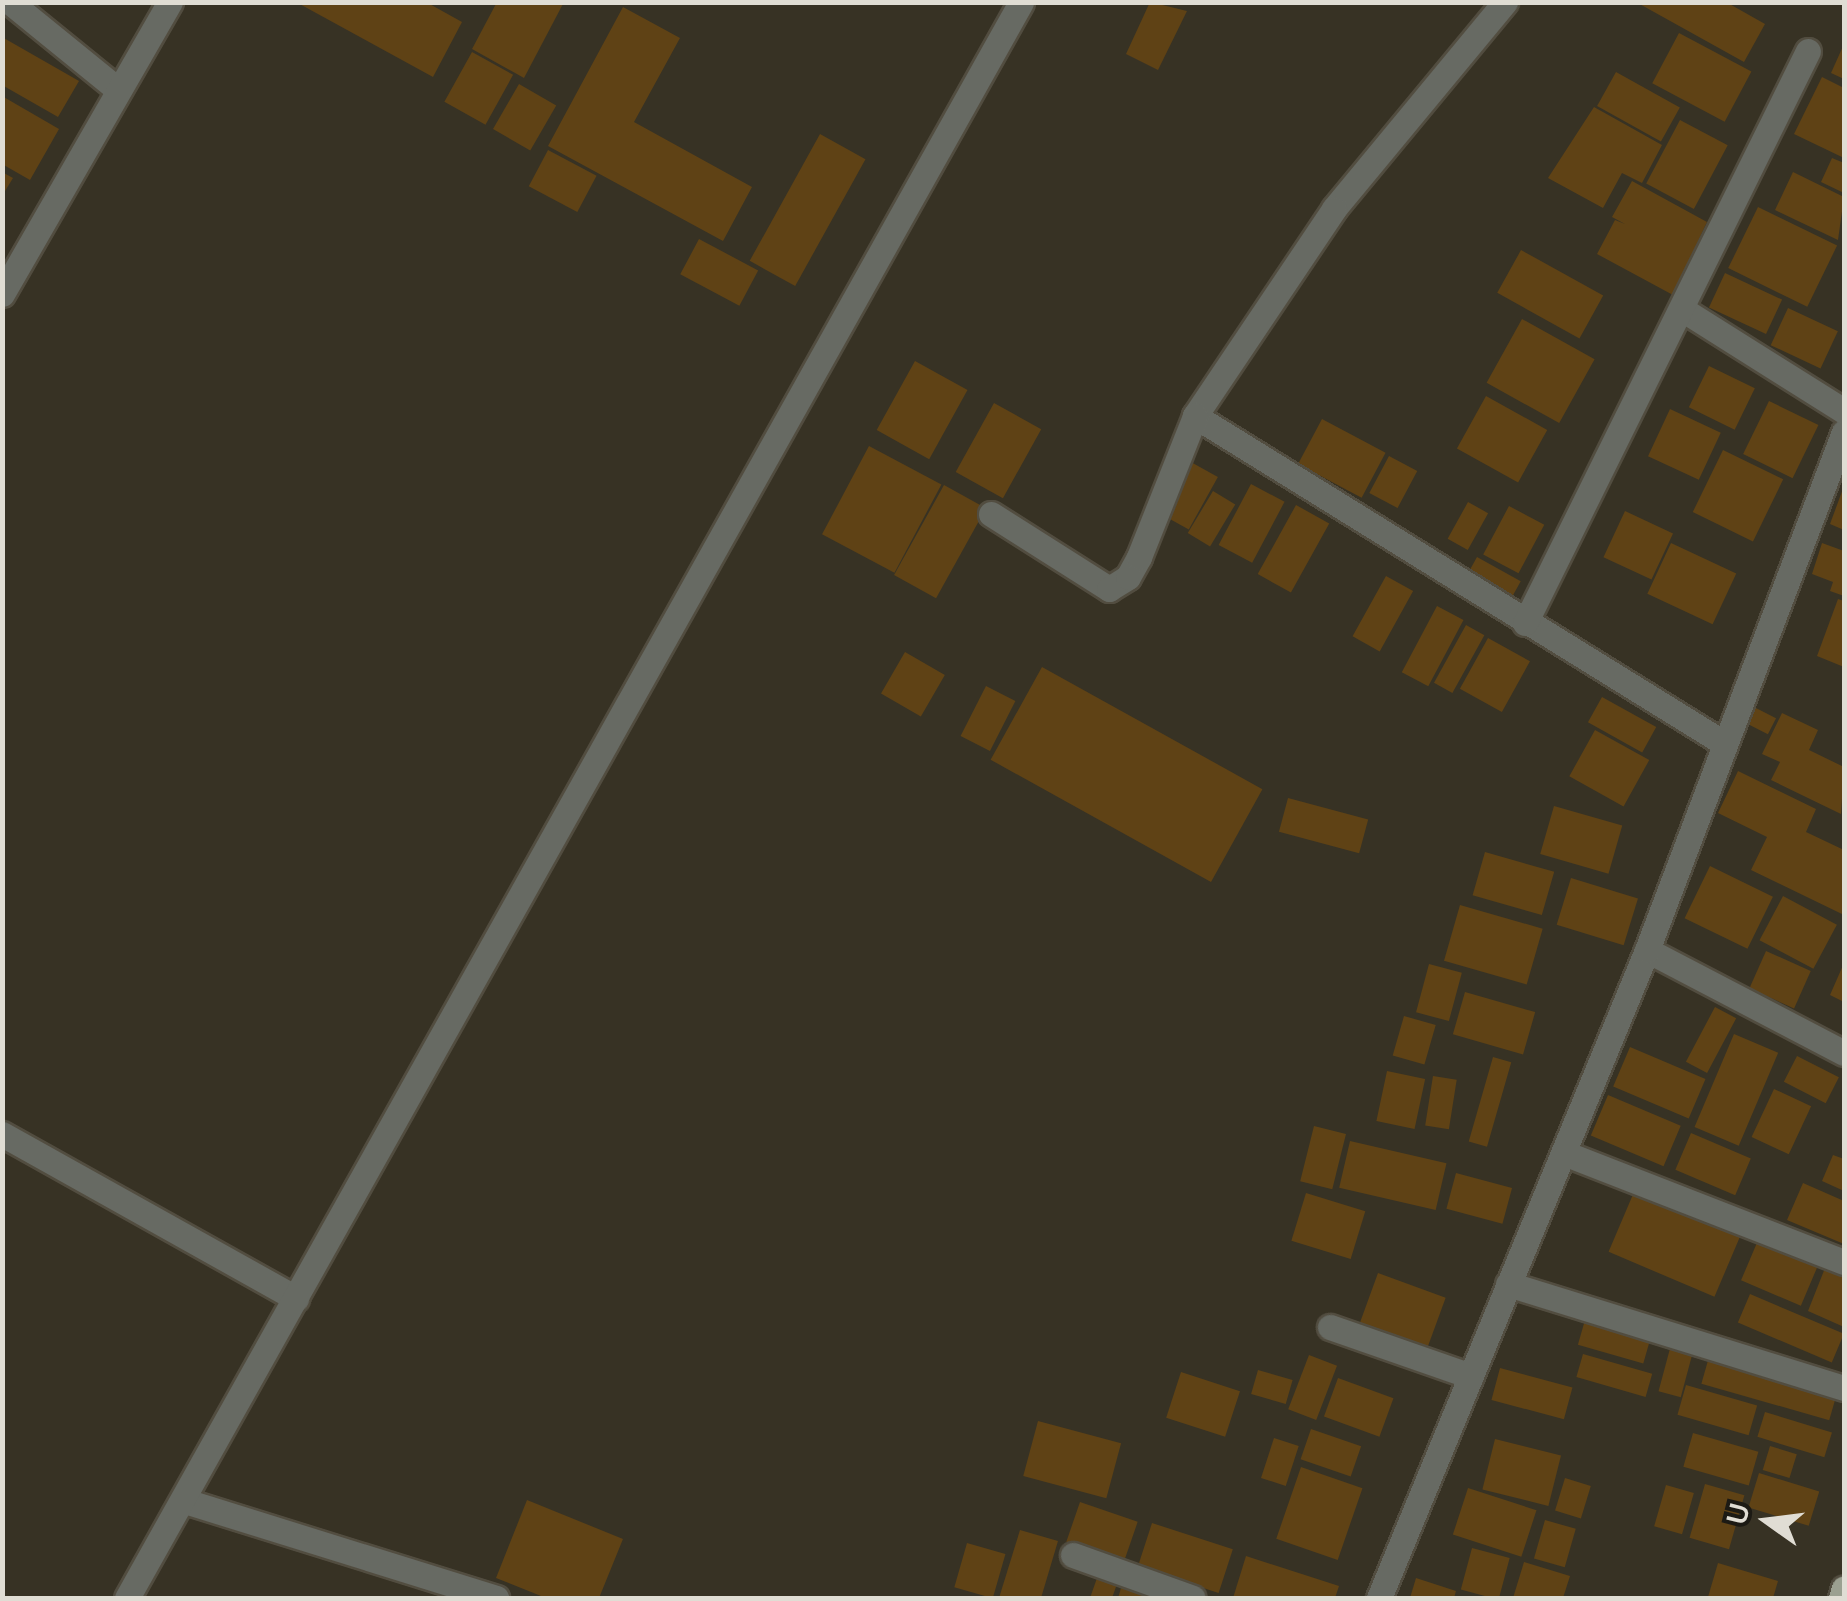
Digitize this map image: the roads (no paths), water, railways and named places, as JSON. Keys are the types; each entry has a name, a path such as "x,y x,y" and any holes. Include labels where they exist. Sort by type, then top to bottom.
{"main road":[{"path":"1841,1598 1844,1588"}],"street":[{"path":"10,2 118,90"},
{"path":"2,294 170,2"},
{"path":"127,1598 186,1501 1022,2"},
{"path":"991,514 1109,589 1128,577 1194,416 1334,209 1506,2"},
{"path":"1525,623 1685,312 1808,51"},
{"path":"1685,312 1844,411"},
{"path":"1194,416 1722,742"},
{"path":"1379,1598 1647,950 1722,742 1844,432"},
{"path":"1647,950 1844,1053"},
{"path":"2,1134 296,1298"},
{"path":"1564,1153 1844,1262"},
{"path":"1508,1284 1844,1388"},
{"path":"1330,1327 1471,1376"},
{"path":"186,1501 496,1598"},
{"path":"1073,1555 1193,1598"}]}
